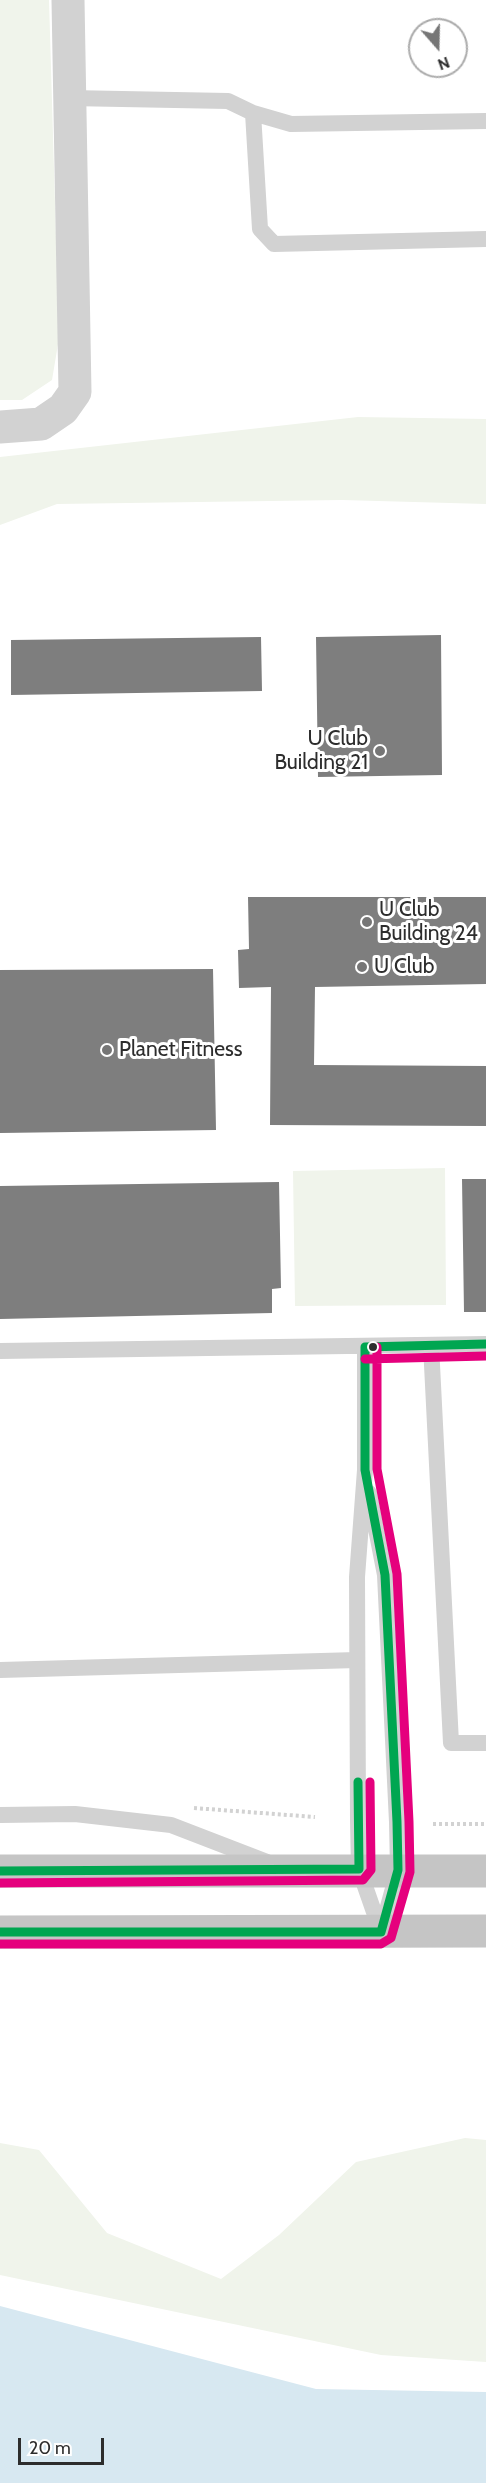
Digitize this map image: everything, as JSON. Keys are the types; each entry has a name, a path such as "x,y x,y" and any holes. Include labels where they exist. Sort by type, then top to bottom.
{"main road":[{"path":"0,1871 359,1869 486,1871"},
{"path":"0,1932 486,1931"}],"street":[{"path":"0,427 41,424 63,409 75,392 68,0"}],"lane":[{"path":"69,98 228,101 253,113 291,124 486,121"},
{"path":"253,113 260,229 274,244 486,239"},
{"path":"0,1352 486,1344"},
{"path":"431,1345 451,1743 486,1743"},
{"path":"365,1347 365,1470 357,1577 359,1869 381,1932"},
{"path":"365,1470 385,1575 398,1870 381,1932"},
{"path":"0,1670 357,1660"},
{"path":"0,1815 66,1810 171,1825 287,1870"}],"path":[{"path":"190,1808 315,1817"},
{"path":"433,1824 486,1824"}],"shaded area":[{"path":"0,0 49,0 59,338 52,380 22,400 0,400"},
{"path":"358,417 486,419 486,504 342,500 57,504 0,525 0,457"},
{"path":"445,1168 446,1305 295,1306 293,1171"},
{"path":"465,2138 486,2140 486,2362 381,2355 0,2275 0,2143 39,2150 107,2233 221,2279 279,2235 356,2162"},
{"path":"0,2306 316,2389 486,2392 486,2483 0,2483"}],"building":[{"path":"441,635 442,775 318,777 316,637"},
{"path":"261,637 262,691 11,695 11,640"},
{"path":"248,897 486,897 486,984 315,987 314,1065 486,1066 486,1126 270,1125 271,987 239,988 238,950 249,949"},
{"name":"Planet Fitness","path":"213,969 216,1130 0,1133 0,970"},
{"path":"462,1179 486,1179 486,1312 464,1312"},
{"path":"279,1182 281,1288 272,1289 272,1313 0,1319 0,1186"}],"transit line":[{"path":"365,1347 486,1344"},
{"path":"0,1932 381,1932 398,1870 397,1822 385,1575 365,1470 365,1347"},
{"path":"0,1944 381,1944 391,1938 410,1872 409,1822 397,1574 377,1469 377,1347"},
{"path":"365,1359 486,1356"},
{"path":"0,1871 359,1869 358,1782"},
{"path":"0,1883 363,1880 371,1870 370,1782"}],"place":[{"name":"U Club Building 21","path":"380,751"},
{"name":"U Club Building 24","path":"367,922"},
{"name":"U Club","path":"362,967"},
{"name":"Planet Fitness","path":"107,1050"}]}
